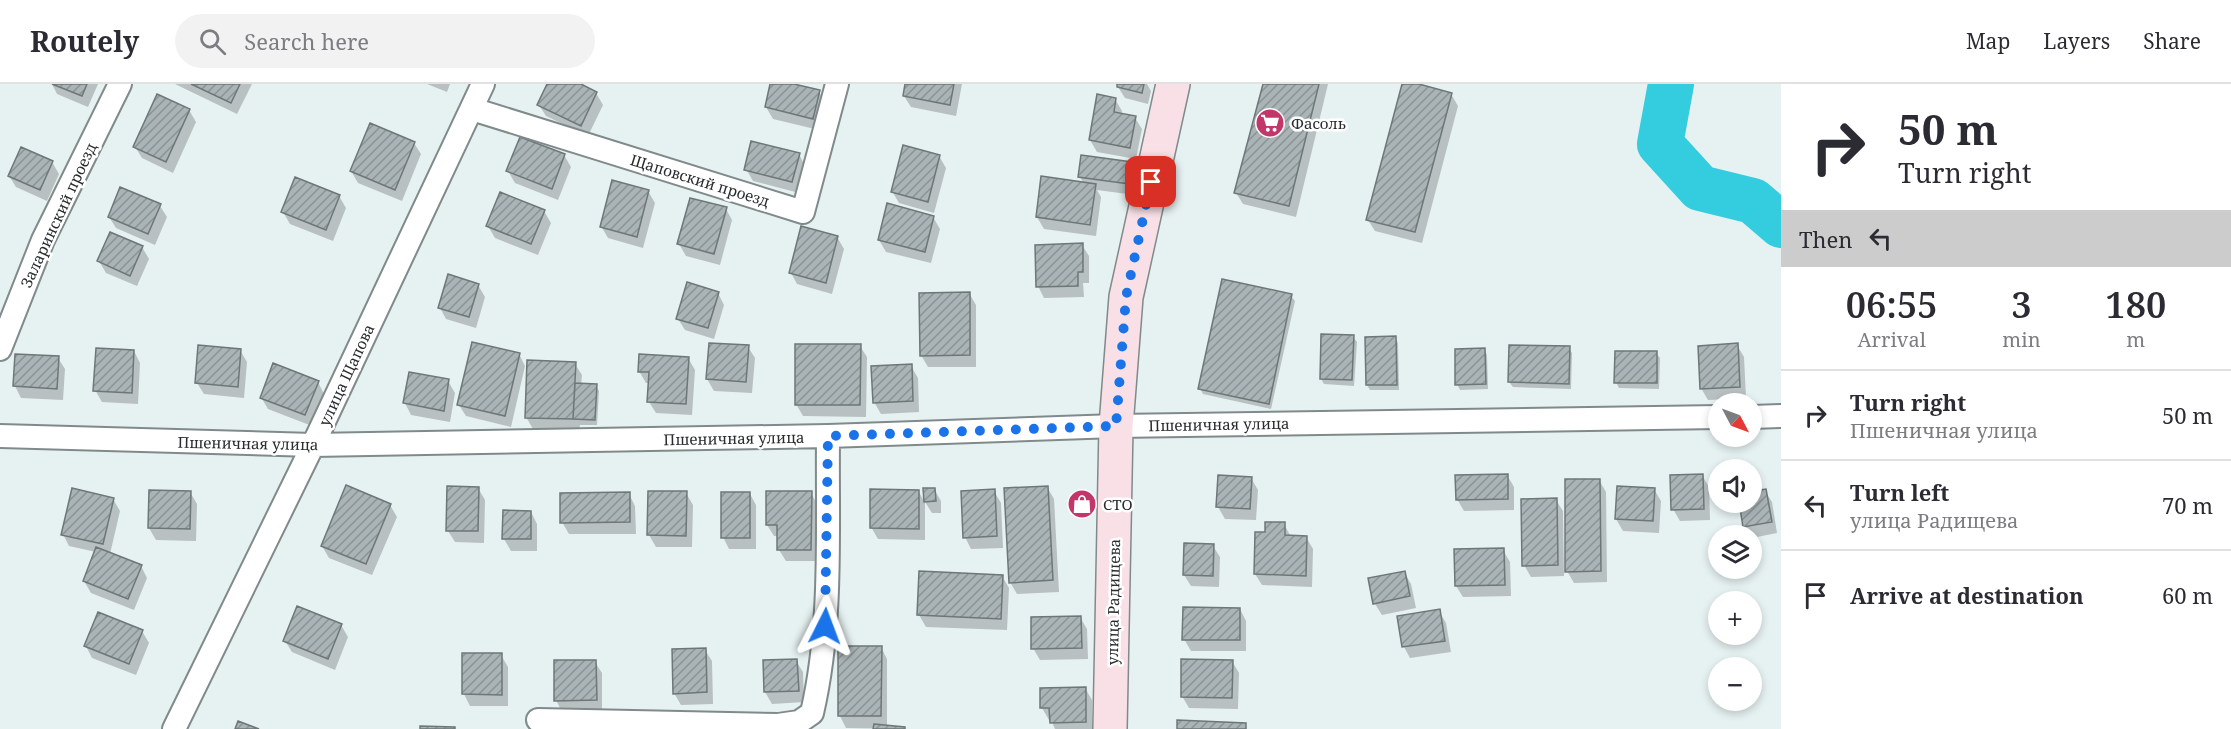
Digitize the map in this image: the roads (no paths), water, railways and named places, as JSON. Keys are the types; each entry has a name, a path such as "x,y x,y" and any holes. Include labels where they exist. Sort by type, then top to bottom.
{"main road":[{"name":"улица Радищева","path":"1110,729 1116,426 1126,297 1173,84"}],"street":[{"name":"Заларинский проезд","path":"0,349 43,240 120,84"},
{"name":"улица Щапова","path":"174,729 313,445 483,84"},
{"name":"Щаповский проезд","path":"472,109 803,212 837,84"},
{"path":"1762,417 1781,416"},
{"name":"Пшеничная улица","path":"0,436 313,445 828,436 1116,426 1708,417"},
{"path":"538,720 778,725 799,722 812,712 824,648 826,616 828,436"}],"waterway":[{"path":"1671,84 1660,144 1700,188 1753,201 1781,225"}],"place":[{"name":"Фасоль","path":"1270,123"},
{"name":"СТО","path":"1082,504"}]}
